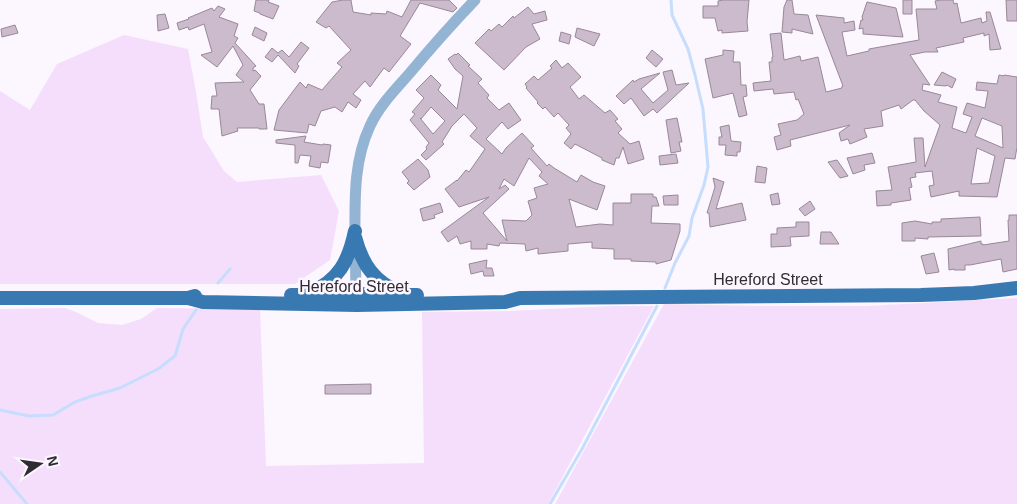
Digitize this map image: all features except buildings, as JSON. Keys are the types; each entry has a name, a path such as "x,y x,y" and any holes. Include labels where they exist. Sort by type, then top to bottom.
{"main road":[{"path":"355,233 358,249 370,270 386,286 407,295"},
{"path":"302,295 322,287 338,272 352,249 355,233"},
{"name":"Hereford Street","path":"188,298 202,294 302,295 357,300 407,295 505,295 520,298 903,295 974,293 1017,288"},
{"name":"Hereford Street","path":"0,298 188,298 203,302 357,300 505,302 520,298"}],"street":[{"path":"357,300 355,193 357,168 365,138 371,124 389,97 475,0"}],"shaded area":[{"path":"124,35 188,49 203,137 224,171 237,182 321,175 339,211 330,260 295,284 0,284 0,91 30,110 57,64"},
{"path":"1017,298 1017,504 555,504 664,304 866,306"},
{"path":"654,306 548,504 0,504 0,309 65,308 98,323 122,325 141,319 157,308 260,309 266,466 424,463 422,312 506,311"}],"waterway":[{"path":"665,288 689,236 692,218 704,185 708,167 703,109 688,49 672,15 671,0"},
{"path":"218,283 230,269"},
{"path":"550,504 582,449 657,306"},
{"path":"0,410 29,416 53,415 75,402 120,388 158,369 175,356 183,329 196,310"},
{"path":"0,472 27,504"}]}
